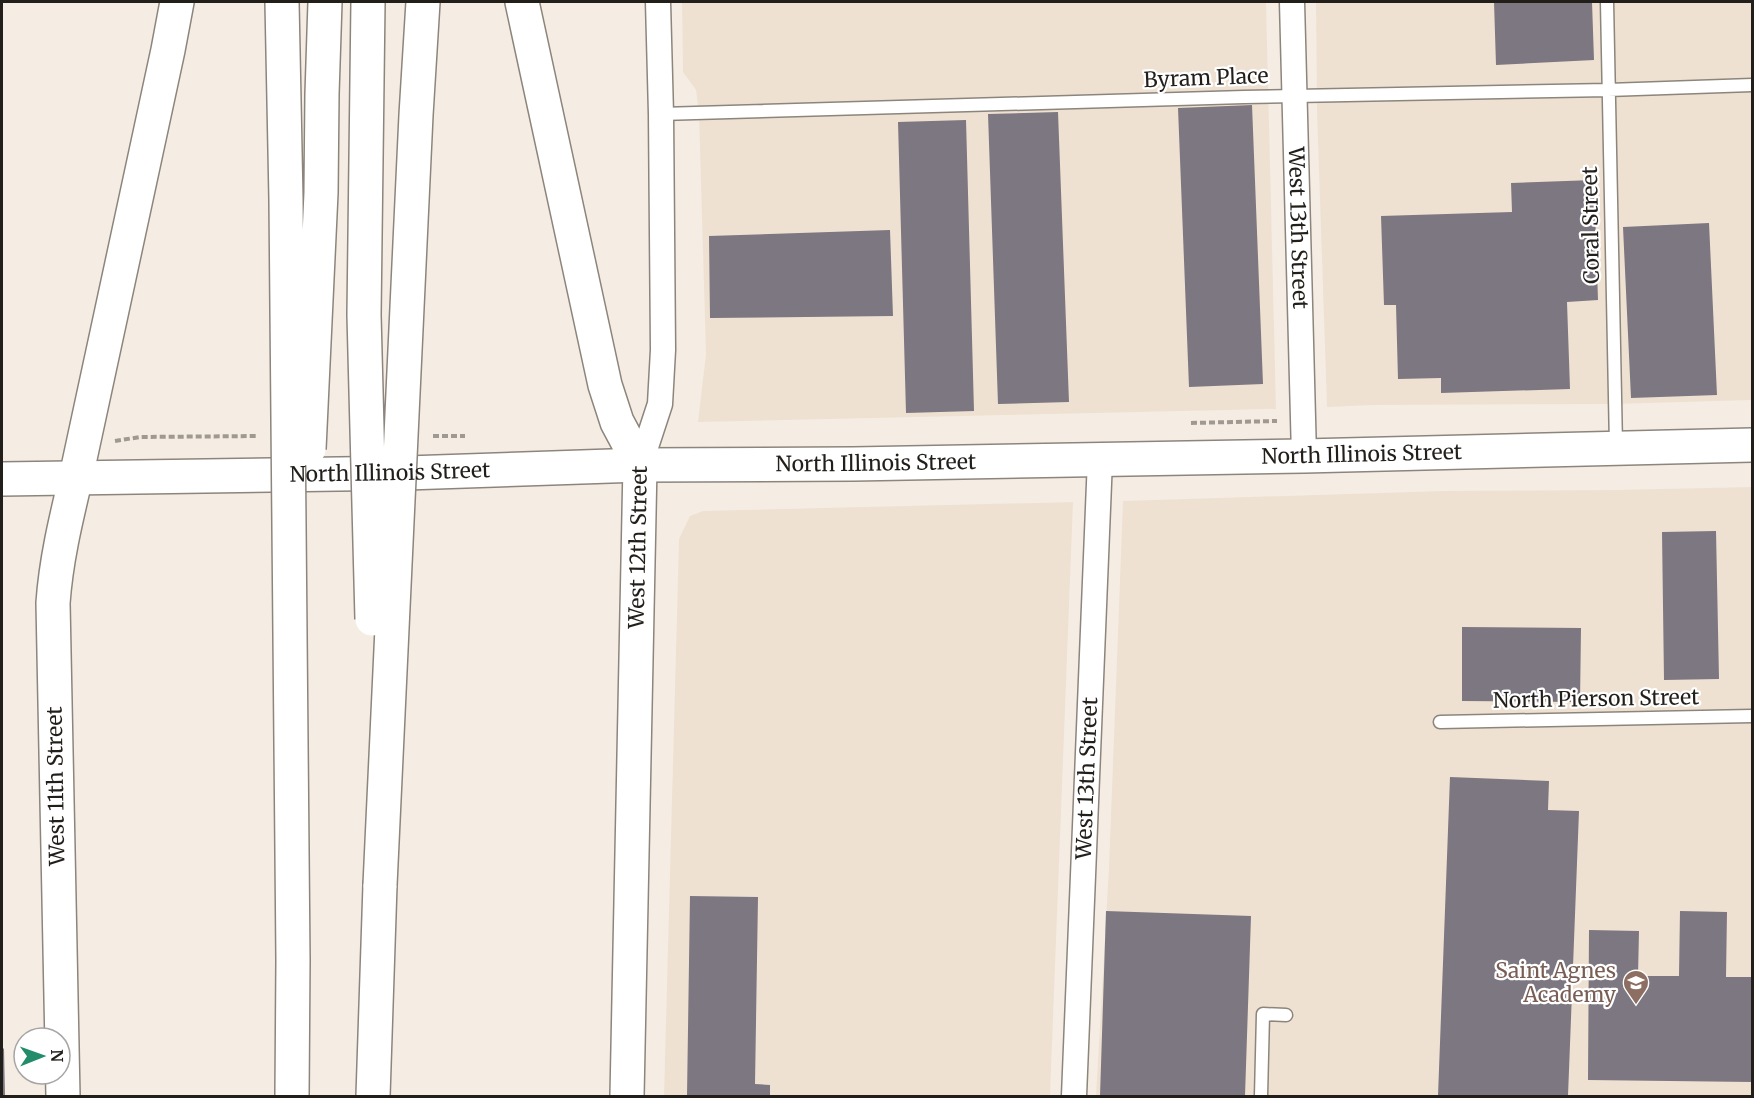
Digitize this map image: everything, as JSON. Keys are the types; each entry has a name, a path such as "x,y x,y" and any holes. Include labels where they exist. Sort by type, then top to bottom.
{"main road":[{"name":"West 11th Street","path":"63,1096 53,667 55,572 177,2"},
{"path":"282,2 292,819 292,1096"},
{"path":"292,819 320,205 325,2"},
{"path":"368,2 364,315 380,885"},
{"path":"374,1096 380,885 423,2"},
{"path":"525,13 605,386 617,422 640,465"},
{"name":"North Illinois Street","path":"2,479 407,473 640,465 853,464 1304,456 1752,445"},
{"name":"West 12th Street","path":"627,1096 640,465"}],"street":[{"name":"West 12th Street","path":"640,465 660,404 662,375 658,2"},
{"name":"West 13th Street","path":"1292,2 1304,456"},
{"name":"West 13th Street","path":"1074,1096 1100,459"}],"lane":[{"name":"Coral Street","path":"1607,2 1616,448"},
{"name":"Byram Place","path":"661,114 1752,85"},
{"name":"North Pierson Street","path":"1440,722 1752,716"},
{"path":"1261,1096 1263,1014 1286,1015"}],"shaded area":[{"path":"682,2 1266,2 1276,409 698,422 706,354 699,113 696,90 683,72"},
{"path":"1316,2 1752,2 1752,400 1327,407 1317,110"},
{"path":"1752,487 1752,1096 1096,1096 1109,868 1123,501 1444,491"},
{"path":"1073,502 1050,1096 664,1096 679,539 690,516 703,511"}],"building":[{"path":"1494,2 1592,2 1594,60 1496,65"},
{"path":"1252,105 1263,384 1189,387 1178,108"},
{"path":"1058,112 1069,402 998,404 988,114"},
{"path":"966,120 974,411 906,413 898,122"},
{"path":"1594,180 1598,300 1567,302 1570,389 1441,393 1441,378 1398,379 1396,305 1384,305 1381,216 1512,212 1511,183"},
{"path":"1709,223 1717,395 1631,398 1623,227"},
{"path":"890,230 893,316 710,318 709,236"},
{"path":"1716,531 1719,679 1664,680 1662,532"},
{"path":"1462,627 1581,628 1580,702 1462,701"},
{"path":"1450,777 1549,781 1548,810 1579,811 1568,1096 1438,1096"},
{"path":"690,896 758,897 755,1084 770,1085 770,1096 687,1096"},
{"path":"1106,911 1251,916 1245,1096 1100,1096"},
{"path":"1680,911 1727,912 1726,977 1752,977 1752,1082 1588,1080 1589,930 1639,931 1638,976 1679,976"},
{"path":"2,1047 4,1049 5,1096 2,1096"}],"place":[{"name":"Saint Agnes Academy","path":"1636,1006"}]}
